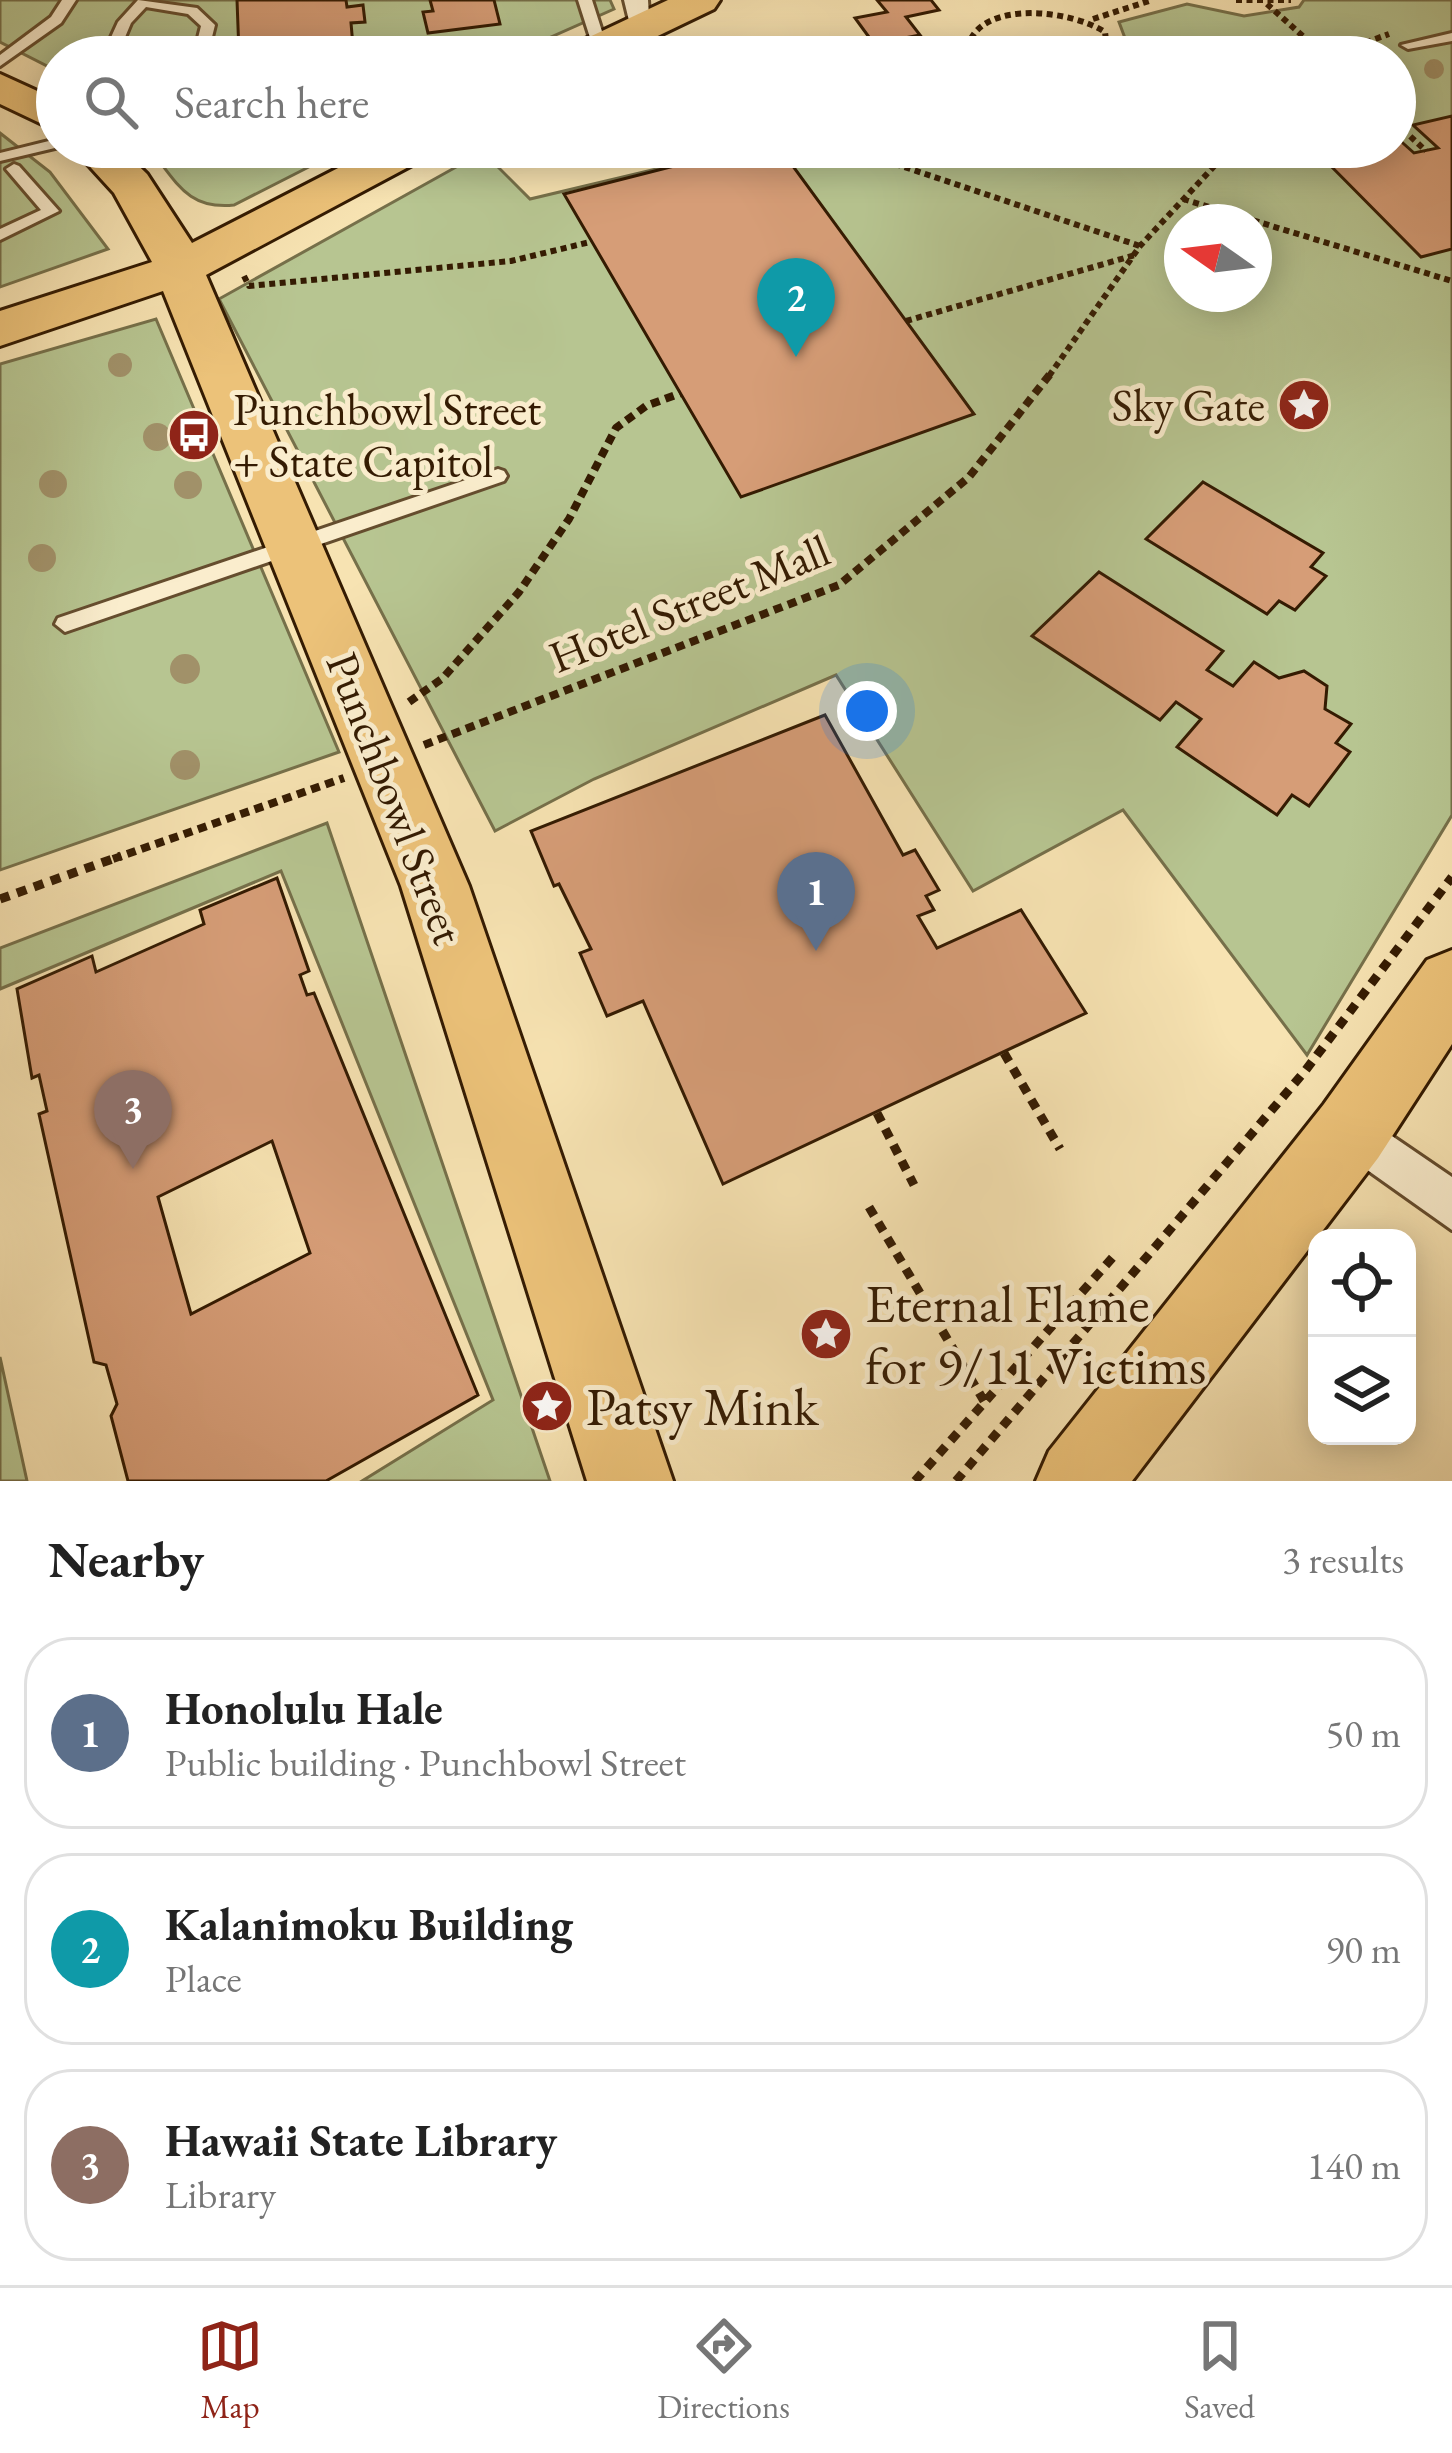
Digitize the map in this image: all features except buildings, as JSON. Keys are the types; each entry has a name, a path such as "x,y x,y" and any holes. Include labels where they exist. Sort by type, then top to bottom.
{"main road":[{"path":"611,36 639,14 700,0"},
{"path":"0,87 36,115"},
{"name":"Punchbowl Street","path":"115,168 131,184 180,269 295,545 394,732 435,886 630,1481"},
{"path":"0,329 180,269 373,168"},
{"path":"1079,1481 1352,1131 1452,983"}],"street":[{"path":"1352,1131 1452,1206"}],"lane":[{"path":"0,62 56,20 69,0"},
{"path":"585,0 589,36"},
{"path":"122,36 142,2 202,17 208,26 205,36"},
{"path":"1416,44 1452,37"},
{"path":"0,157 36,135"},
{"path":"0,235 51,211 7,172 36,142"},
{"path":"65,624 498,476"}],"path":[{"path":"1092,20 1152,0"},
{"path":"1236,0 1267,4 1291,0"},
{"path":"971,36 969,31 988,11 1051,4 1092,20 1105,36"},
{"path":"1267,4 1303,36"},
{"path":"1416,142 1426,151"},
{"path":"908,168 1140,246"},
{"name":"Hotel Street Mall","path":"394,732 839,585 969,477 1014,427 1140,246 1212,168"},
{"path":"1183,199 1452,280"},
{"path":"246,276 249,286 384,268 552,256 590,242"},
{"path":"906,322 1135,255"},
{"path":"394,732 421,698 494,629 573,514 592,464 616,428 649,402 681,393"},
{"path":"0,899 324,785"},
{"path":"956,1481 1305,1071 1452,877"},
{"path":"1004,1053 1060,1149"},
{"path":"877,1113 914,1185"},
{"path":"869,1207 984,1401"},
{"path":"915,1481 1113,1257"}],"green space":[{"path":"0,0 610,0 614,9 553,36 36,36 36,60 0,42"},
{"path":"1304,0 1452,0 1452,815 1307,1055 1123,810 973,891 836,675 594,779 495,831 219,299 454,168 499,168 530,199 661,168 1416,168 1416,36 1124,36 1119,22 1187,4 1244,16 1299,7"},
{"path":"0,133 36,161 36,168 50,172 108,249 0,287"},
{"path":"165,168 307,168 234,205 204,203"},
{"path":"156,319 339,752 0,870 0,364"},
{"path":"327,823 550,1481 362,1481 493,1400 281,871 0,989 0,948"},
{"path":"0,1357 27,1481 0,1481"}],"place":[{"name":"Kalanimoku Building","path":"796,357"},
{"name":"Sky Gate","path":"1304,405"},
{"name":"Punchbowl Street + State Capitol","path":"194,435"},
{"name":"Honolulu Hale","path":"816,951"},
{"name":"Hawaii State Library","path":"133,1169"},
{"name":"Eternal Flame for 9/11 Victims","path":"826,1334"},
{"name":"Patsy Mink","path":"547,1406"}]}
